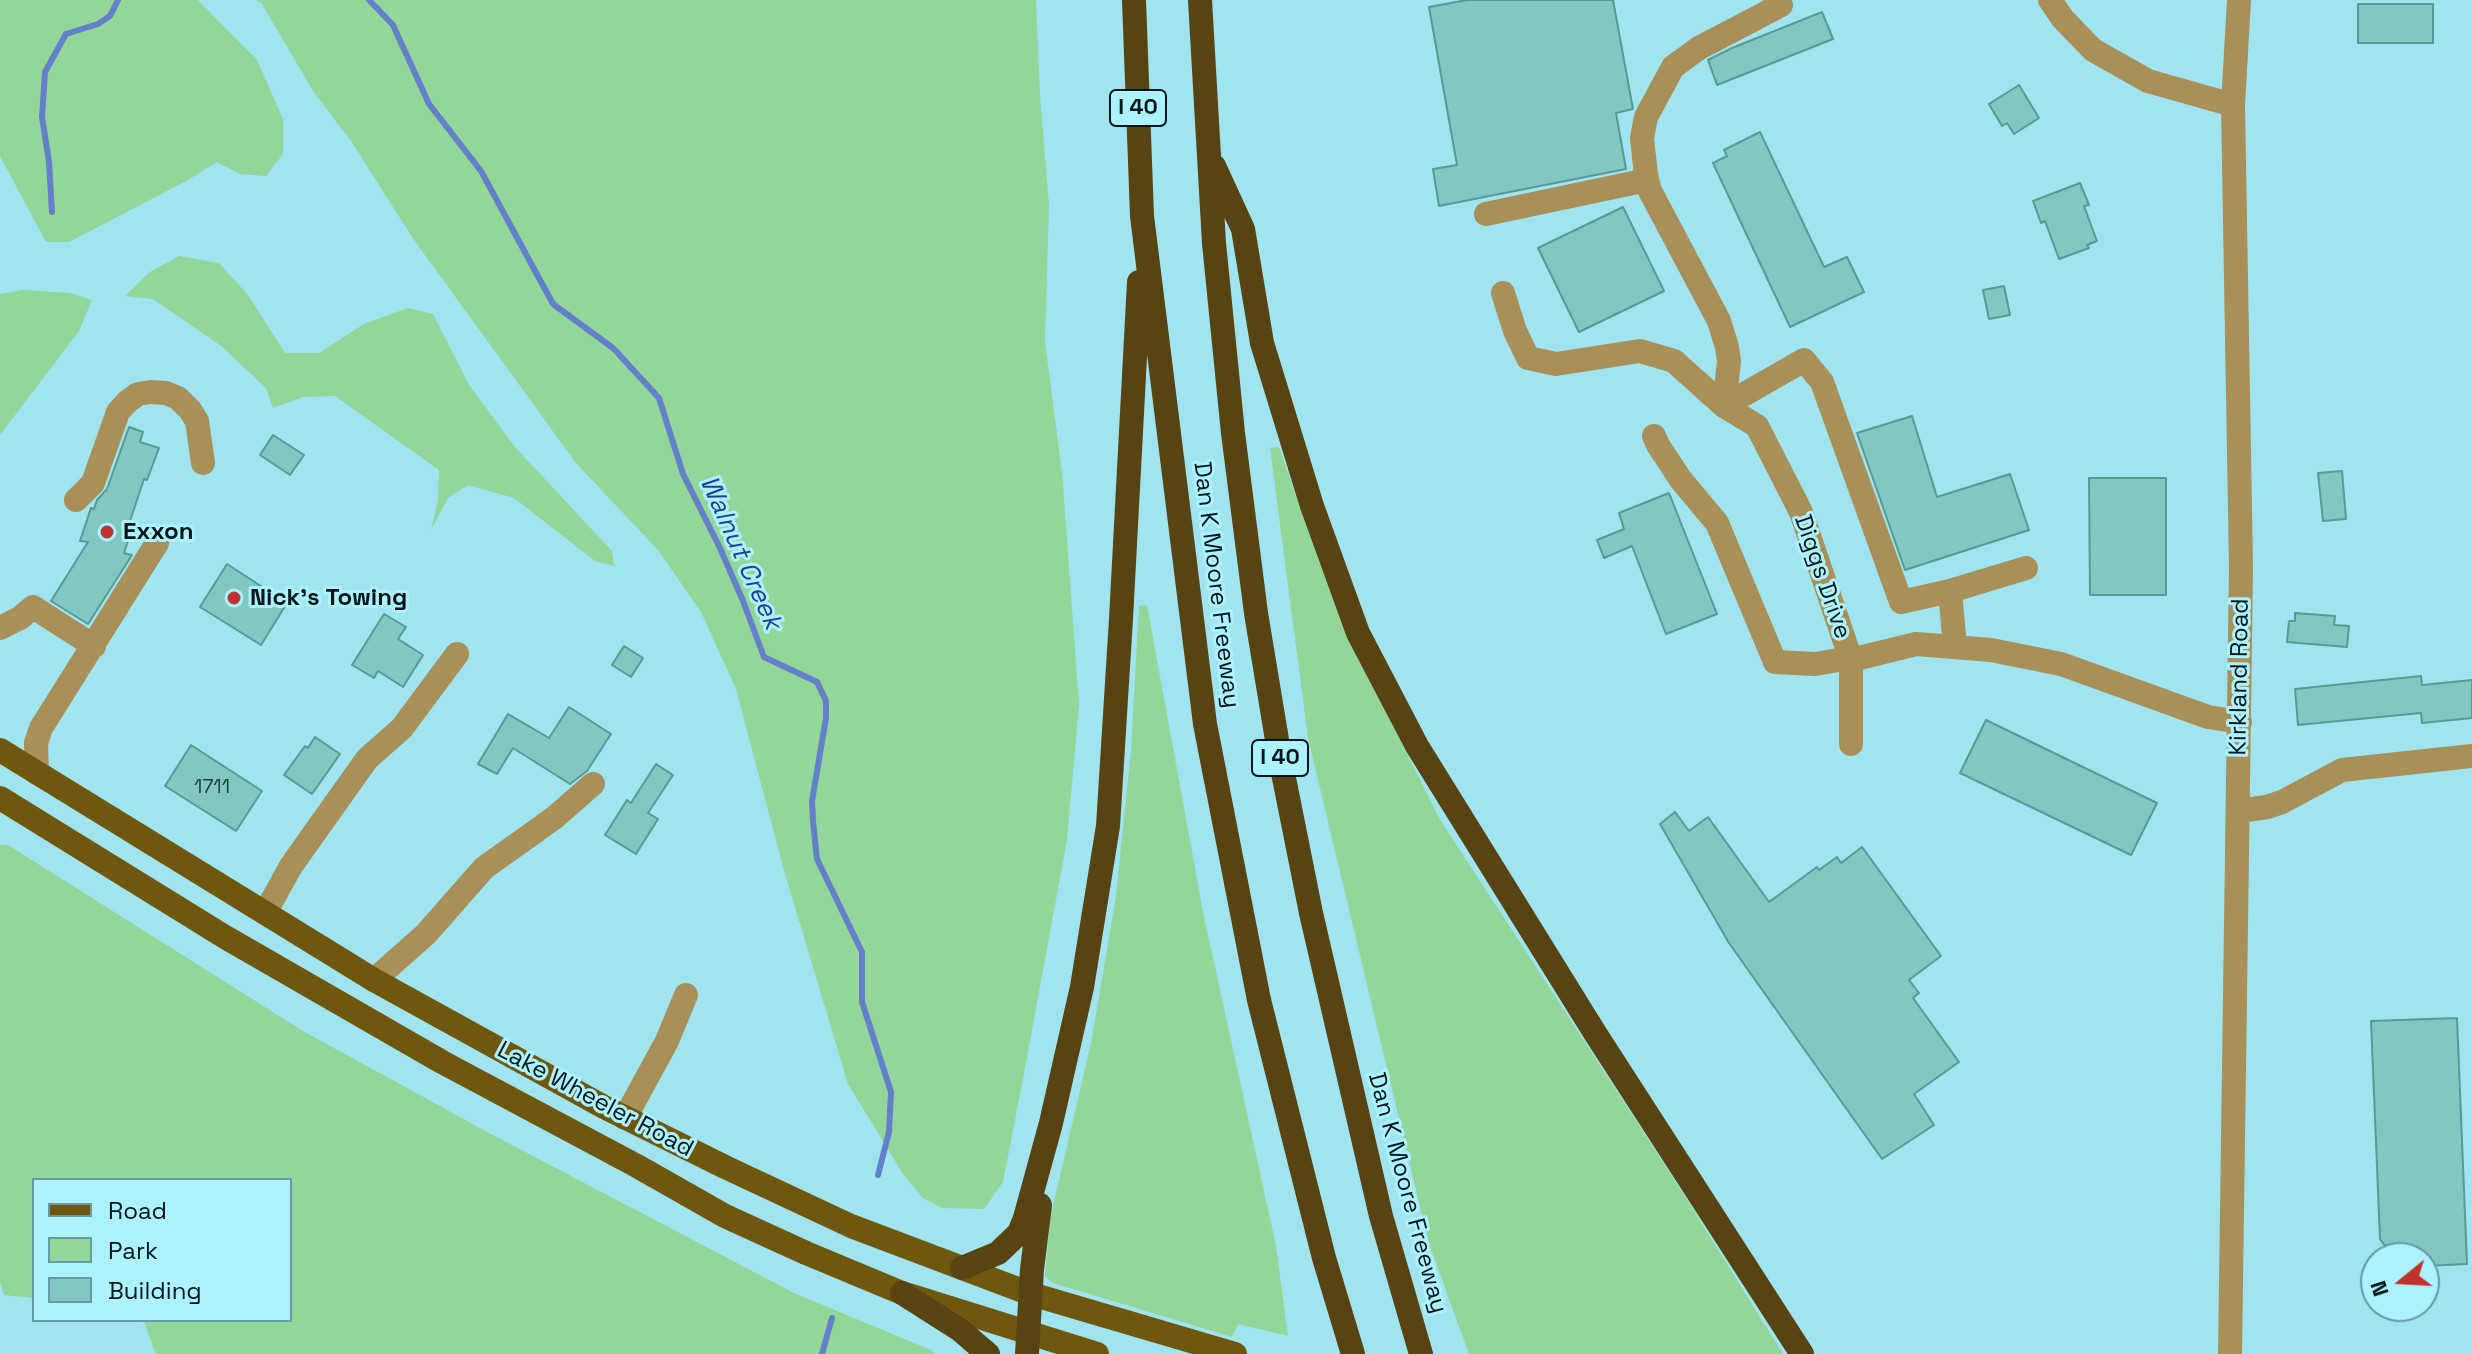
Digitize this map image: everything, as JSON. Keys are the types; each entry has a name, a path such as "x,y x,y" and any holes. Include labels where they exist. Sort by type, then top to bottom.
{"highway":[{"name":"Dan K Moore Freeway","path":"1134,0 1142,216 1205,724 1259,1000 1324,1258 1353,1354"},
{"name":"Dan K Moore Freeway","path":"1200,0 1214,243 1233,433 1256,613 1280,758 1343,1059 1381,1216 1421,1354"},
{"path":"1207,150 1243,229 1262,343 1312,506 1358,633 1417,746 1595,1033 1802,1354"},
{"path":"962,1268 998,1253 1019,1233 1051,1123 1082,987 1108,826 1142,216"},
{"path":"1028,1343 1032,1269 1051,1123"},
{"path":"902,1293 960,1330 988,1354"}],"main road":[{"name":"Lake Wheeler Road","path":"0,750 374,980 625,1118 725,1167 851,1226 1031,1294 1233,1354"},
{"name":"Lake Wheeler Road","path":"0,798 225,937 442,1062 725,1216 806,1253 1028,1343 1097,1354"}],"street":[{"path":"2050,0 2063,19 2093,50 2148,81 2233,105"},
{"name":"Kirkland Road","path":"2230,1354 2240,722 2241,567 2233,105 2239,0"},
{"path":"1724,406 1729,361 1719,321 1650,191 1642,138 1646,117 1673,67 1699,48 1781,5"},
{"path":"1486,214 1647,180"},
{"name":"Diggs Drive","path":"1503,293 1515,331 1528,358 1556,364 1640,351 1674,361 1724,406 1757,426 1801,512 1850,659 1916,644 1991,650 2061,664 2208,717 2240,722"},
{"path":"1724,406 1804,360 1822,382 1901,602 2026,568"},
{"path":"76,500 93,483 118,412 138,394 166,393 178,398 190,410 197,421 203,463"},
{"path":"1654,436 1681,480 1717,523 1775,662 1815,664 1850,659 1851,744"},
{"path":"37,773 36,743 41,728 157,543"},
{"path":"1950,591 1955,647"},
{"path":"0,628 33,607 94,646"},
{"path":"265,913 291,866 367,759 402,728 457,654"},
{"path":"2239,811 2282,802 2342,770 2472,756"},
{"path":"374,980 426,934 484,868 554,818 593,784"},
{"path":"625,1118 667,1041 686,995"}],"green space":[{"path":"0,0 198,0 257,60 283,119 283,154 266,176 240,174 217,162 69,242 46,242 0,156"},
{"path":"256,0 1036,0 1049,205 1045,342 1062,472 1079,704 1067,840 1023,1079 1003,1182 984,1209 942,1208 923,1198 903,1174 848,1084 783,867 736,689 701,612 658,550 576,463 414,240 351,141 313,91 262,4"},
{"path":"179,256 219,263 248,295 285,353 319,353 364,324 408,308 433,314 469,385 515,447 612,551 614,566 595,561 514,498 468,485 448,498 431,530 438,500 439,470 335,396 303,397 273,408 266,388 220,345 153,299 125,296 150,272"},
{"path":"22,290 70,293 92,300 79,331 0,435 0,294"},
{"path":"1279,447 1351,641 1439,818 1674,1179 1783,1354 1469,1354 1429,1244 1308,738 1270,448"},
{"path":"1147,605 1203,912 1276,1246 1288,1336 1238,1324 1232,1337 1053,1283 1045,1276 1050,1219 1091,1043 1116,896 1131,750 1139,606"},
{"path":"0,845 8,845 303,1031 489,1133 794,1293 935,1354 156,1354 144,1322 292,1322 292,1178 32,1178 32,1298 4,1295 0,1282"}],"building":[{"path":"1467,0 1613,0 1633,109 1616,113 1626,169 1439,206 1433,169 1457,165 1429,7"},
{"path":"2358,4 2433,4 2433,43 2358,43"},
{"path":"1822,12 1833,39 1717,85 1708,60"},
{"path":"2019,85 2039,118 2014,134 2007,123 2002,126 1989,104"},
{"path":"1760,132 1824,267 1847,257 1864,292 1790,327 1713,163 1727,156 1724,150"},
{"path":"2080,183 2089,205 2084,206 2097,241 2087,245 2089,248 2059,259 2045,221 2041,223 2033,201"},
{"path":"1623,207 1664,291 1579,332 1538,248"},
{"path":"2004,286 2010,315 1989,319 1983,290"},
{"path":"1912,416 1937,497 2010,474 2029,530 1905,570 1857,433"},
{"name":"Exxon","path":"129,427 143,432 140,442 159,448 147,480 144,479 130,521 134,523 124,553 132,555 88,624 51,601 88,542 80,541 91,508 94,509 107,489"},
{"path":"273,435 304,455 290,475 260,455"},
{"path":"2342,471 2346,519 2323,521 2318,473"},
{"path":"2089,478 2166,478 2166,595 2090,595"},
{"path":"1669,493 1717,614 1666,634 1632,546 1604,558 1597,540 1624,529 1619,513"},
{"path":"227,564 287,603 261,645 200,607"},
{"path":"2295,613 2335,616 2334,625 2349,626 2347,647 2287,642 2289,621 2295,621"},
{"path":"384,614 406,627 398,639 423,655 403,687 378,671 374,678 352,665"},
{"path":"624,646 643,658 631,677 612,665"},
{"path":"2421,676 2422,685 2472,680 2472,718 2422,723 2421,713 2298,725 2295,689"},
{"path":"569,707 611,734 587,771 570,784 513,748 497,774 478,764 508,714 549,738"},
{"path":"1986,720 2157,803 2131,855 1960,773"},
{"path":"315,737 340,754 312,794 284,775"},
{"path":"191,745 262,791 236,831 165,786"},
{"path":"656,764 673,775 648,813 658,819 636,854 605,835 627,800 631,803"},
{"path":"1675,812 1689,831 1708,817 1769,902 1817,867 1819,870 1837,857 1841,863 1862,847 1941,956 1909,980 1919,993 1913,998 1959,1062 1914,1094 1934,1125 1882,1159 1729,943 1660,824"},
{"path":"2457,1018 2467,1264 2440,1265 2440,1242 2382,1242 2380,1239 2371,1021"}],"waterway":[{"path":"52,212 42,117 45,72 66,34 98,24 110,16 118,0"},
{"name":"Walnut Creek","path":"369,0 393,25 429,104 481,171 553,304 613,348 659,398 683,474 720,548 764,657 817,682 826,701 812,801 817,859 862,952 862,1002 891,1092 889,1132 878,1175"},
{"name":"Walnut Creek","path":"822,1354 832,1318"}],"place":[{"name":"Exxon","path":"107,532"},
{"name":"Nick's Towing","path":"234,598"}]}
